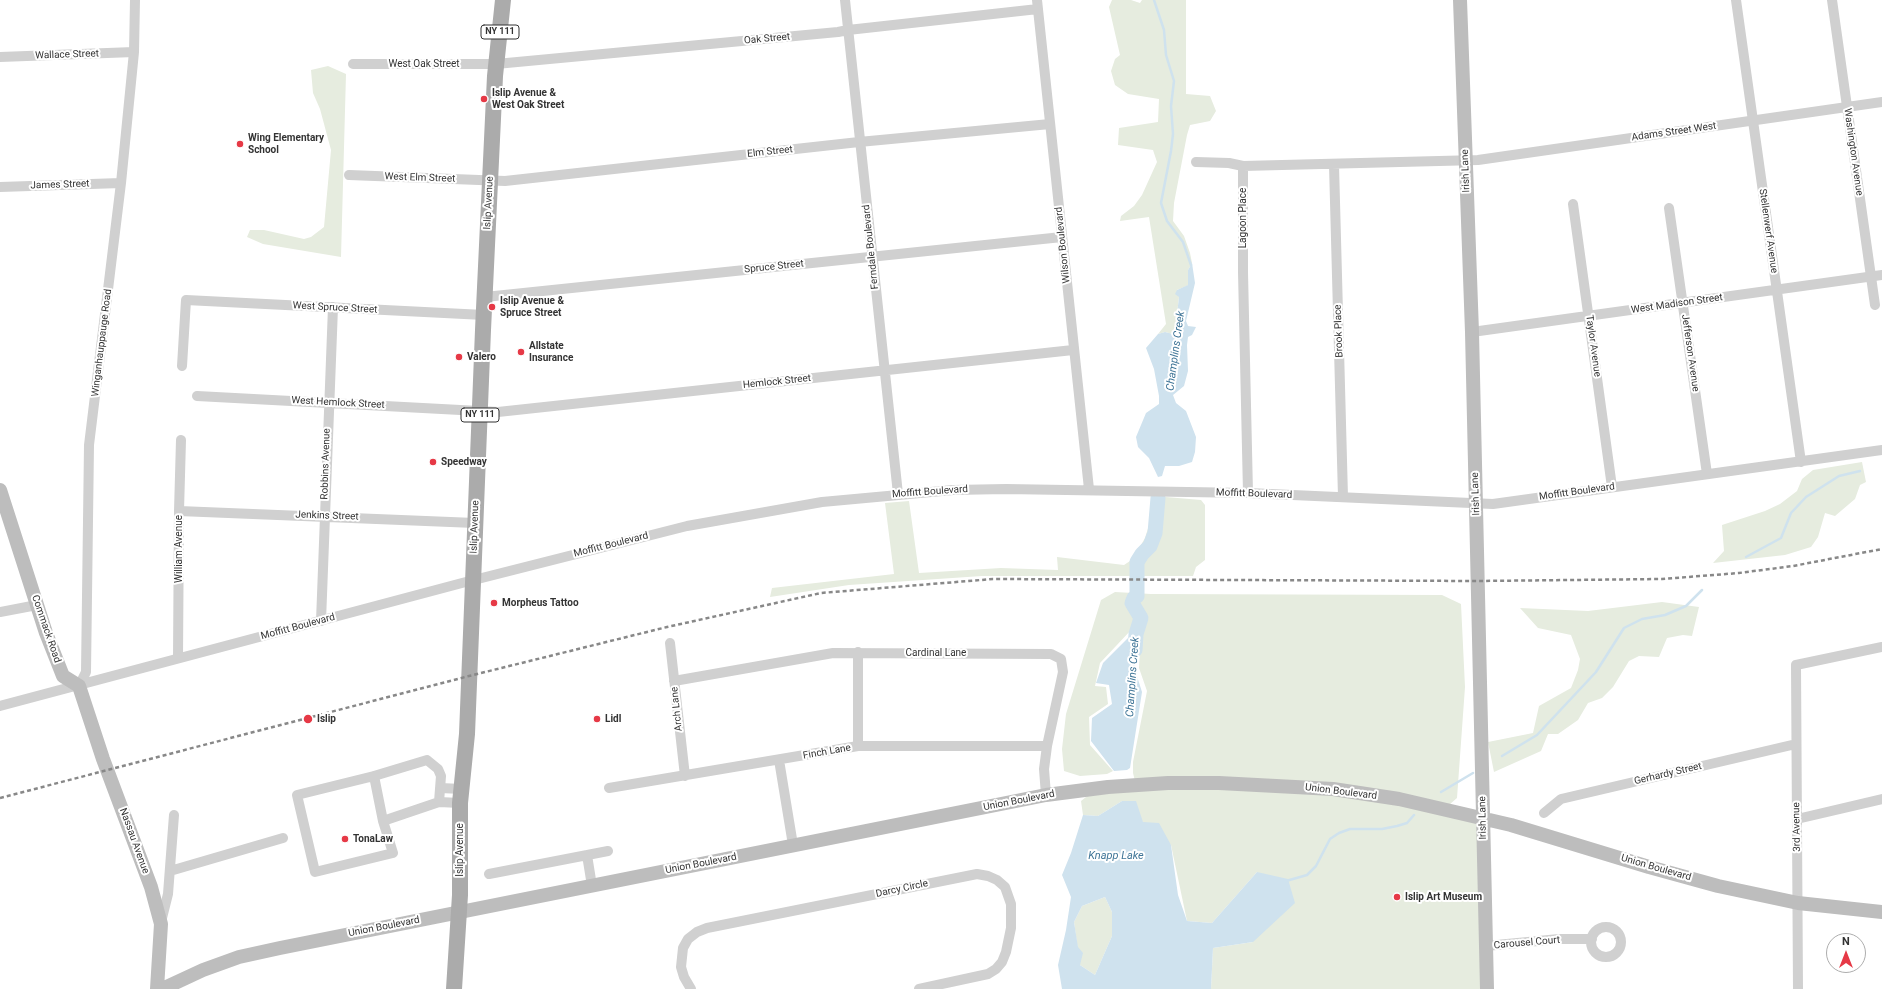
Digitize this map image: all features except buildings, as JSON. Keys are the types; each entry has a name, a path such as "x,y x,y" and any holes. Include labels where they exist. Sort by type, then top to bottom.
{"main road":[{"name":"Islip Avenue","path":"494,0 496,64"},
{"name":"Islip Avenue","path":"454,989 460,912 461,796 467,734 496,64 503,0"},
{"name":"Irish Lane","path":"1460,0 1472,332 1487,989"},
{"name":"Commack Road","path":"0,490 37,605 63,676 79,686"},
{"name":"Nassau Avenue","path":"79,686 103,759 151,887 161,924 158,989"},
{"name":"Union Boulevard","path":"162,989 203,970 239,957 1046,795 1108,787 1168,783 1333,789 1399,799 1483,818 1718,886 1798,903 1882,912"}],"street":[{"name":"Winganhauppauge Road","path":"79,686 86,672 89,445 121,183 134,52 135,0"},
{"name":"Ferndale Boulevard","path":"845,0 883,370 898,494"},
{"name":"Stellenwerf Avenue","path":"1736,0 1801,462"},
{"name":"Washington Avenue","path":"1832,0 1875,305"},
{"name":"Oak Street","path":"496,64 838,32 1037,5"},
{"name":"Wilson Boulevard","path":"1037,5 1089,489"},
{"name":"Wallace Street","path":"0,57 134,52"},
{"name":"West Oak Street","path":"353,64 496,64"},
{"name":"Adams Street West","path":"1465,160 1478,160 1882,102"},
{"name":"Elm Street","path":"491,180 505,181 860,142 1050,124"},
{"path":"1196,162 1229,163 1243,166 1465,160"},
{"name":"Brook Place","path":"1334,164 1343,497"},
{"name":"Lagoon Place","path":"1243,166 1243,272 1248,493"},
{"name":"West Elm Street","path":"349,175 491,180"},
{"name":"James Street","path":"0,187 121,183"},
{"name":"Taylor Avenue","path":"1573,204 1612,487"},
{"name":"Jefferson Avenue","path":"1669,208 1707,474"},
{"name":"Spruce Street","path":"485,297 1062,237"},
{"name":"West Madison Street","path":"1472,332 1882,275"},
{"name":"West Spruce Street","path":"182,366 186,300 484,315"},
{"name":"Robbins Avenue","path":"321,621 328,403 333,307"},
{"name":"Hemlock Street","path":"480,410 502,412 1074,350"},
{"name":"West Hemlock Street","path":"196,396 480,410"},
{"name":"William Avenue","path":"178,658 181,440"},
{"name":"Moffitt Boulevard","path":"0,706 473,580 687,526 815,504 898,494 960,490 1089,489 1248,493 1493,504 1882,450"},
{"name":"Jenkins Street","path":"179,511 475,523"},
{"path":"0,612 37,605"},
{"name":"Arch Lane","path":"670,643 685,776"},
{"name":"3rd Avenue","path":"1798,989 1796,665 1882,648"},
{"path":"858,652 858,746"},
{"name":"Cardinal Lane","path":"674,681 833,653 1051,654 1061,659 1063,672 1046,746 1044,769 1046,795"},
{"name":"Gerhardy Street","path":"1544,813 1561,799 1796,744"},
{"name":"Finch Lane","path":"609,788 858,746 1046,746"},
{"path":"374,776 383,821 393,853 315,872 296,795 374,776 427,760 438,768 441,776 439,802"},
{"path":"779,760 793,845"},
{"path":"440,788 461,796"},
{"path":"383,821 461,796"},
{"path":"1797,819 1882,799"},
{"name":"Nassau Avenue","path":"161,924 169,885 174,815"},
{"path":"170,871 283,838"},
{"path":"489,874 608,851"},
{"path":"587,855 592,886"},
{"name":"Darcy Circle","path":"691,989 684,977 681,966 683,948 688,939 697,932 707,928 977,874 988,876 997,880 1005,887 1011,904 1010,935 1002,962 996,969 988,974 919,989"},
{"path":"151,887 169,885"},
{"name":"Carousel Court","path":"1486,946 1559,938 1592,940"}],"shaded area":[{"path":"1112,0 1131,0 1140,3 1142,0 1186,0 1186,94 1210,96 1216,111 1210,121 1190,125 1187,135 1174,203 1173,221 1184,236 1192,263 1188,270 1189,285 1177,290 1179,297 1175,331 1173,334 1165,332 1158,334 1166,324 1149,217 1120,221 1121,216 1134,206 1142,195 1157,162 1153,150 1118,145 1119,128 1158,122 1159,99 1128,94 1115,85 1111,71 1115,59 1120,55 1109,7"},
{"path":"328,66 346,74 341,257 263,244 247,237 250,230 264,230 304,239 311,237 324,227 331,150 320,109 313,93 311,70"},
{"path":"1862,462 1866,482 1860,485 1855,499 1835,516 1825,513 1818,537 1811,547 1785,555 1713,563 1724,551 1722,525 1765,511 1780,504 1797,491 1802,479 1813,470"},
{"path":"1154,496 1201,500 1205,505 1205,560 1196,567 1193,576 982,576 849,585 770,597 772,588 894,574 885,503 909,501 919,573 1001,568 1058,570 1057,557 1124,565 1133,559 1145,538 1150,522"},
{"path":"1115,592 1151,594 1442,595 1461,604 1465,687 1457,798 1442,811 1483,824 1486,989 1211,989 1213,948 1253,942 1257,872 1212,923 1187,921 1171,845 1143,822 1122,801 1098,816 1083,815 1081,801 1096,789 1136,785 1133,773 1133,762 1147,691 1139,668 1141,631 1132,629 1100,663 1095,686 1106,687 1108,704 1089,717 1090,745 1113,771 1107,774 1080,776 1064,771 1062,749 1066,714 1101,600"},
{"path":"1662,602 1699,607 1692,636 1683,635 1667,638 1659,657 1639,656 1629,661 1613,687 1602,698 1588,703 1578,720 1558,734 1548,734 1541,751 1494,772 1488,742 1533,733 1539,706 1571,688 1578,670 1580,659 1571,635 1538,628 1520,608 1588,611"},
{"path":"1105,897 1112,912 1112,936 1095,975 1080,965 1074,922 1082,906"}],"water":[{"path":"1192,263 1195,283 1186,321 1188,326 1196,327 1192,335 1188,337 1188,371 1184,386 1173,395 1176,403 1186,411 1196,437 1195,452 1192,462 1179,466 1165,466 1162,476 1158,477 1149,458 1138,447 1136,437 1146,413 1159,404 1154,369 1146,348 1158,334 1165,332 1173,334 1175,331 1179,297 1175,294 1177,290 1188,285 1188,270"},
{"path":"1137,629 1135,670 1142,692 1130,768 1127,770 1114,771 1091,741 1092,718 1112,704 1109,685 1096,683 1103,663"},
{"name":"Knapp Lake","path":"1122,801 1136,801 1143,822 1159,823 1171,845 1178,895 1187,921 1212,923 1257,872 1288,879 1295,903 1253,942 1213,948 1211,989 1062,989 1058,965 1066,930 1071,897 1062,875 1071,853 1083,815 1098,816","holes":["1105,897 1112,912 1112,936 1095,975 1080,965 1083,953 1078,947 1074,922 1082,906"]}],"waterway":[{"name":"Champlins Creek","path":"1154,0 1164,30 1166,55 1174,81 1171,106 1173,134 1161,203 1167,221 1183,242 1191,265"},
{"path":"1746,557 1781,538 1791,513 1806,497 1839,476 1860,471"},
{"name":"Champlins Creek","path":"1135,650 1136,634 1141,618 1132,603 1134,598 1137,596 1137,562 1150,546 1155,533 1158,498"},
{"path":"1502,756 1537,735 1596,672 1624,628 1642,619 1665,615 1686,606 1702,590"},
{"path":"1441,792 1473,773"},
{"path":"1286,881 1307,875 1316,866 1330,839 1339,833 1350,829 1382,829 1397,826 1407,823 1414,815"}],"railway":[{"path":"0,798 469,676 667,627 821,593 993,579 1478,581 1662,579 1739,573 1793,566 1882,549"}],"place":[{"name":"Islip Avenue & West Oak Street","path":"484,99"},
{"name":"Wing Elementary School","path":"240,144"},
{"name":"Islip Avenue & Spruce Street","path":"492,307"},
{"name":"Allstate Insurance","path":"521,352"},
{"name":"Valero","path":"459,357"},
{"name":"Speedway","path":"433,462"},
{"name":"Morpheus Tattoo","path":"494,603"},
{"name":"Islip","path":"308,719"},
{"name":"Lidl","path":"597,719"},
{"name":"TonaLaw","path":"345,839"},
{"name":"Islip Art Museum","path":"1397,897"}]}
